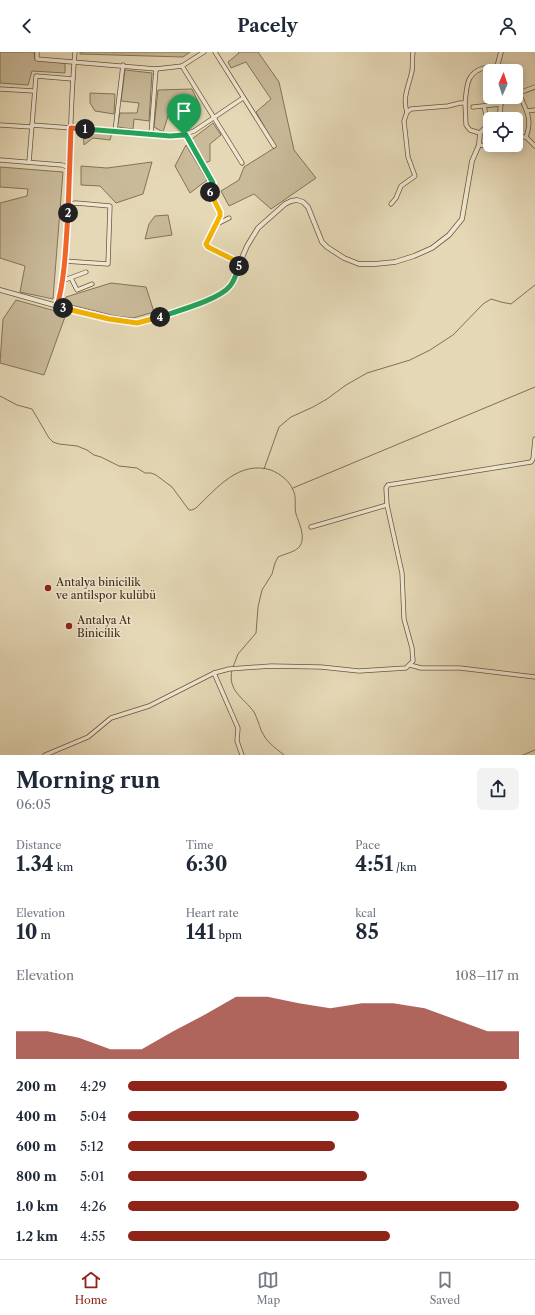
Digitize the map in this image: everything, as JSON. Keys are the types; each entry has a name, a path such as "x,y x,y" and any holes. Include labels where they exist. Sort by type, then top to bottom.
{"street":[{"path":"37,52 37,59 123,65 156,69 182,66 204,52"},
{"path":"57,306 64,261 75,52"},
{"path":"215,52 274,146"},
{"path":"392,204 401,186 415,176 408,157 404,121 407,112 405,106 407,89 412,70 413,52"},
{"path":"497,64 501,52"},
{"path":"115,131 123,65"},
{"path":"182,66 242,163"},
{"path":"480,133 470,130 466,125 465,103 470,78 483,68"},
{"path":"151,134 156,69"},
{"path":"29,162 36,76 73,78"},
{"path":"523,91 535,87"},
{"path":"0,89 34,91"},
{"path":"0,125 71,128 179,136 186,135 194,131 243,98"},
{"path":"407,112 412,109 465,103"},
{"path":"523,103 530,119 530,127 526,137 535,146"},
{"path":"473,107 501,104 500,112"},
{"path":"484,106 486,112"},
{"path":"527,111 535,110"},
{"path":"0,290 57,306 121,321 137,323 147,321 200,303 221,294 230,286 247,246 258,228 285,204 297,200 303,202 308,207 322,242 344,258 353,262 375,264 395,262 432,248 449,235 462,219 472,162 479,145 480,133 483,130"},
{"path":"186,135 213,183 208,187 220,212 220,216 206,244 208,247 240,263"},
{"path":"479,145 483,146"},
{"path":"0,160 62,165 70,168"},
{"path":"64,261 108,264 110,206 76,203 68,204"},
{"path":"216,224 229,218"},
{"path":"62,281 86,272"},
{"path":"71,278 77,290 92,284"},
{"path":"45,755 88,737 111,718 162,701 176,692 214,674 229,669 272,666 321,667 359,671 406,668 414,661 404,619 402,573 387,505 386,488 388,485 531,462 533,459 535,439"},
{"path":"311,527 387,505"},
{"path":"410,665 421,668 460,668 535,677"},
{"path":"214,674 238,728 237,741 242,755"}],"shaded area":[{"path":"0,52 34,52 35,60 65,63 65,73 32,71 28,85 0,83"},
{"path":"80,52 190,52 183,57 80,54"},
{"path":"238,52 258,52 279,82 294,150 316,178 271,209 254,194 229,206 221,191 239,180 244,167 276,147 256,112 271,99 246,62 231,68 228,62 239,53"},
{"path":"125,70 152,73 149,121 134,119 133,129 117,127 120,113 137,113 139,103 121,101"},
{"path":"192,89 200,106 169,113 163,132 154,127 158,90"},
{"path":"90,93 115,94 114,114 95,111 90,103"},
{"path":"213,123 221,135 210,144 210,161 205,163 192,139"},
{"path":"83,131 112,133 110,140 93,138 84,145"},
{"path":"186,145 207,180 190,193 175,166"},
{"path":"152,162 143,194 116,203 100,186 81,185 81,166 107,168"},
{"path":"0,167 63,172 53,299 20,292 25,266 0,258 0,203 27,196 28,189 0,187"},
{"path":"168,215 172,235 145,239 149,224 155,216"},
{"path":"111,283 146,287 154,312 133,318 115,316 63,303 66,297"},
{"path":"16,300 66,314 44,375 0,363 3,319"}],"waterway":[{"path":"264,469 279,427 291,417 327,399 346,385 367,373 410,360 430,350 453,335 483,304 491,299 511,304 535,285"},
{"path":"293,488 535,387"},
{"path":"0,396 17,405 32,409 49,438 53,442 77,446 119,466 137,468 145,473 156,475 172,487 189,510 196,508 229,478 239,472 259,468 271,470 287,480 295,496 295,508 302,534 302,542 296,550 278,557 272,574 262,590 258,607 256,633 238,654 233,667"},
{"path":"232,670 232,683 237,694 254,712 266,738 284,755"},
{"path":"523,755 535,750"}],"place":[{"name":"Antalya binicilik ve antilspor kulübü","path":"48,588"},
{"name":"Antalya At Binicilik","path":"69,626"}],"route":[{"path":"71,128 100,129 170,136 184,135 186,135 213,183 208,187 220,212 220,216 206,244 208,247 240,263 230,286 221,294 200,303 137,323 109,319 57,306 62,281 67,224 71,128"}]}
